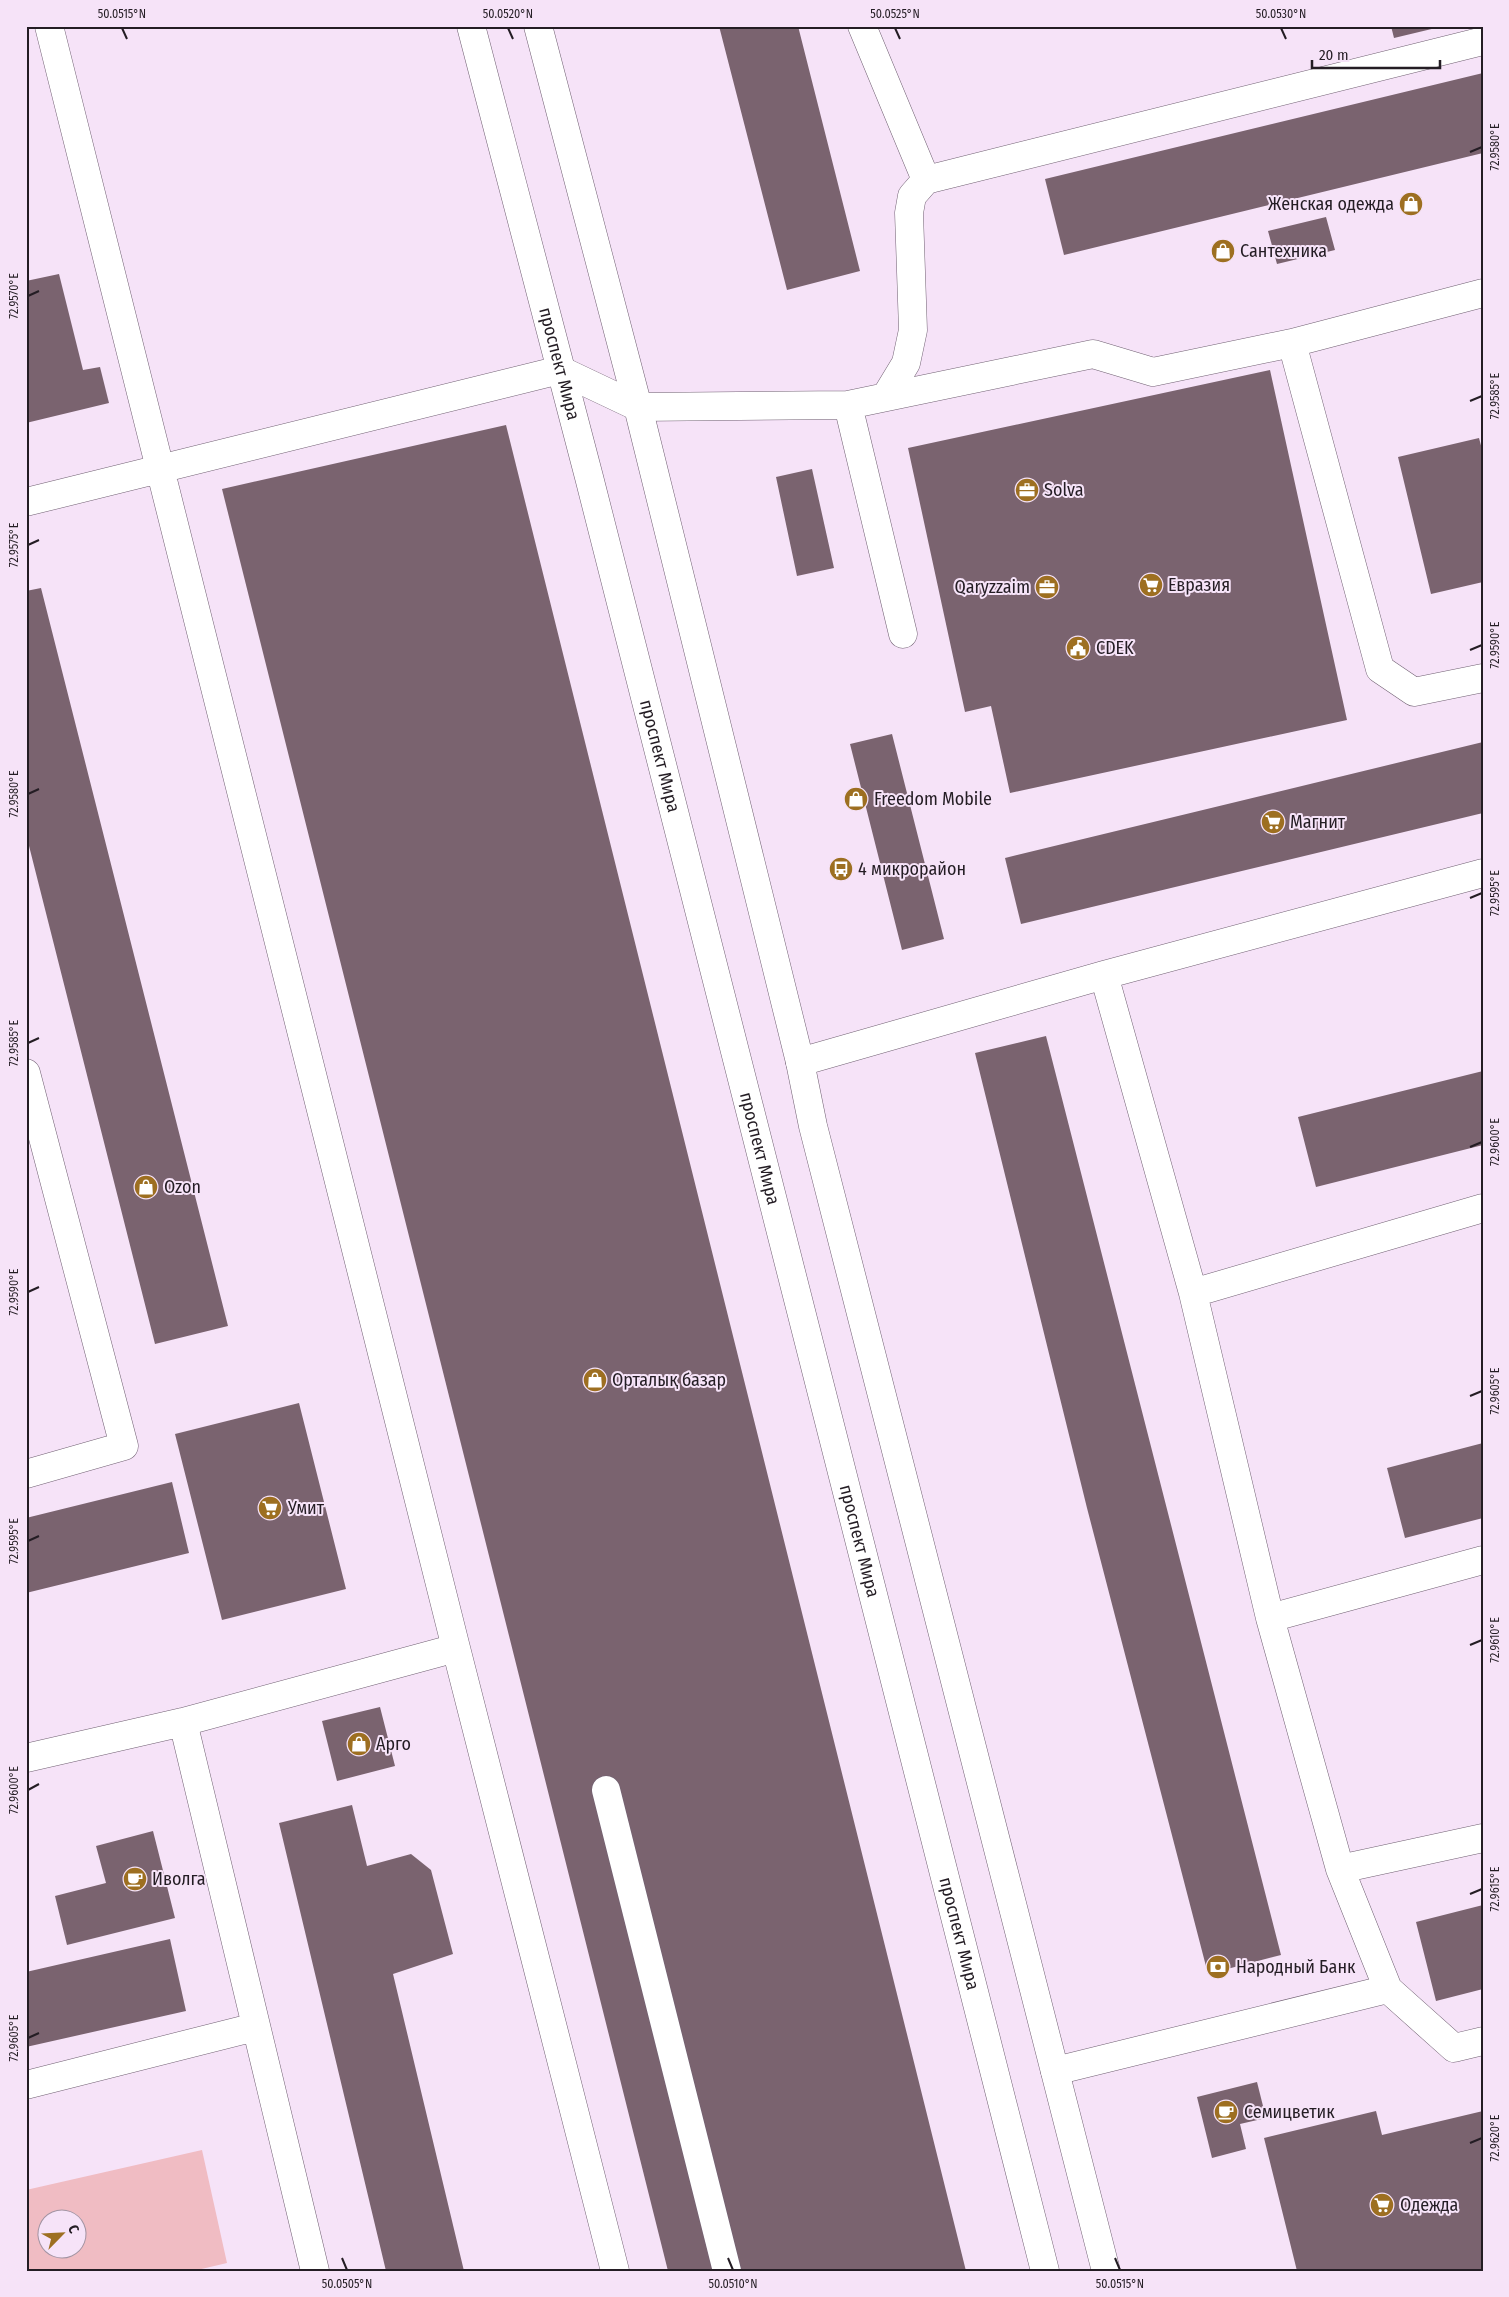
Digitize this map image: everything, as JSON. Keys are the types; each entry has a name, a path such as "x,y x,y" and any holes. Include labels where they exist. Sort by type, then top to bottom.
{"street":[{"path":"49,26 456,1648 615,2271"},
{"name":"проспект Мира","path":"471,26 752,1114 1045,2271"},
{"path":"538,26 638,407 800,1062 813,1126 1106,2271"},
{"path":"862,26 926,180"},
{"path":"886,396 906,363 913,330 909,213 912,196 926,180 1483,41"},
{"path":"26,502 560,370 638,407 848,405 1092,354 1152,372 1292,342 1483,293"},
{"path":"1292,342 1380,669 1414,692 1483,678"},
{"path":"848,405 903,634"},
{"path":"800,1062 1104,975 1483,873"},
{"path":"1104,975 1193,1293 1270,1618 1340,1869 1388,1989 1454,2048 1483,2041"},
{"path":"26,1073 124,1446 26,1474"},
{"path":"1193,1293 1483,1208"},
{"path":"1270,1618 1483,1560"},
{"path":"26,1758 183,1722 456,1648"},
{"path":"183,1722 315,2271"},
{"path":"606,1790 727,2271"},
{"path":"1340,1869 1483,1838"},
{"path":"1055,2071 1388,1989"},
{"path":"26,2085 255,2027"}],"shaded area":[{"path":"202,2150 227,2263 193,2271 26,2271 26,2190"}],"building":[{"path":"719,26 798,26 860,271 787,290"},
{"path":"1391,26 1440,26 1440,27 1394,38"},
{"path":"1483,73 1483,153 1064,255 1045,179"},
{"path":"1326,217 1335,250 1277,264 1268,231"},
{"path":"59,274 83,370 100,367 109,403 26,423 26,281"},
{"path":"1270,370 1347,720 1010,793 991,706 965,712 908,448"},
{"name":"Орталық базар","path":"506,425 966,2271 668,2271 222,489"},
{"path":"1479,438 1483,453 1483,582 1431,594 1398,457"},
{"path":"812,469 834,568 797,576 776,477"},
{"path":"41,588 228,1326 155,1344 26,834 26,591"},
{"path":"892,734 944,939 902,950 850,744"},
{"path":"1483,742 1483,813 1021,924 1005,858"},
{"path":"1046,1036 1281,1955 1208,1974 1087,1508 975,1053"},
{"path":"1483,1071 1483,1145 1316,1187 1298,1117"},
{"path":"299,1403 346,1589 222,1620 175,1434"},
{"path":"1483,1443 1483,1518 1405,1538 1387,1468"},
{"path":"172,1482 189,1553 26,1593 26,1518"},
{"name":"Арго","path":"380,1707 395,1766 337,1781 322,1721"},
{"path":"352,1805 367,1866 411,1854 431,1870 453,1954 393,1974 464,2271 386,2271 279,1823"},
{"path":"153,1831 175,1918 67,1945 55,1896 106,1883 96,1846"},
{"path":"1483,1905 1483,1989 1436,2001 1416,1922"},
{"path":"170,1939 186,2011 26,2047 26,1972"},
{"path":"1257,2082 1266,2118 1240,2124 1246,2149 1212,2158 1197,2097"},
{"name":"Одежда","path":"1376,2111 1382,2135 1483,2111 1483,2271 1297,2271 1264,2138"}],"place":[{"name":"Женская одежда","path":"1411,204"},
{"name":"Сантехника","path":"1223,251"},
{"name":"Solva","path":"1027,490"},
{"name":"Евразия","path":"1151,585"},
{"name":"Qaryzzaim","path":"1047,587"},
{"name":"CDEK","path":"1078,648"},
{"name":"Freedom Mobile","path":"856,799"},
{"name":"Магнит","path":"1273,822"},
{"name":"4 микрорайон","path":"841,869"},
{"name":"Ozon","path":"146,1187"},
{"name":"Орталық базар","path":"595,1380"},
{"name":"Умит","path":"270,1508"},
{"name":"Арго","path":"359,1744"},
{"name":"Иволга","path":"135,1879"},
{"name":"Народный Банк","path":"1218,1967"},
{"name":"Семицветик","path":"1226,2112"},
{"name":"Одежда","path":"1382,2205"}]}
